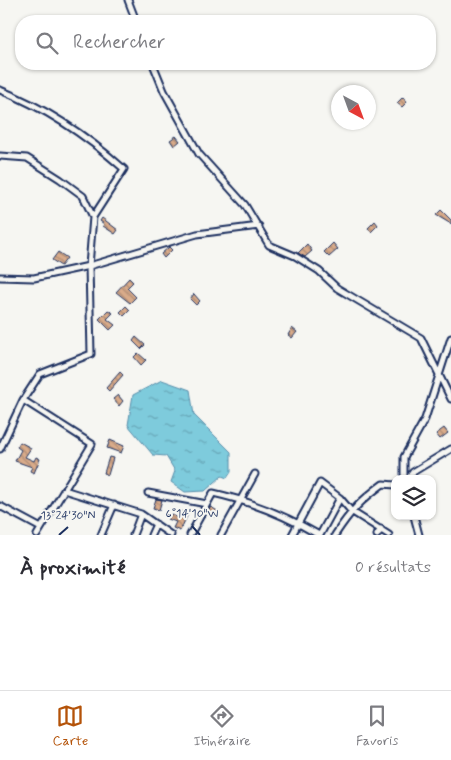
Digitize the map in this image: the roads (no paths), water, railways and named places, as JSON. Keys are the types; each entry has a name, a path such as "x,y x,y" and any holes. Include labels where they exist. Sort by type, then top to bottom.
{"street":[{"path":"128,0 134,15"},
{"path":"156,70 164,91 199,154 245,205 270,245 295,256 319,271 337,288 421,338 451,399"},
{"path":"0,90 32,102 102,149 124,169 93,217 89,266 91,354 40,374 23,400 0,449"},
{"path":"0,156 27,158 36,163 83,196 93,217"},
{"path":"0,277 34,278 89,266 197,234 259,226"},
{"path":"404,475 404,457 425,418 451,338"},
{"path":"23,400 92,444 37,535"},
{"path":"410,475 412,472 451,449"},
{"path":"222,535 255,474"},
{"path":"292,535 320,483 340,498 351,511 389,535"},
{"path":"335,535 351,511 383,484 391,485"},
{"path":"64,490 141,514 171,535"},
{"path":"190,535 213,492 241,499 299,523 320,535 340,498"},
{"path":"148,493 207,504"},
{"path":"101,535 114,505"},
{"path":"0,506 42,528"},
{"path":"133,535 141,514"},
{"path":"415,520 419,535"},
{"path":"151,535 156,524"},
{"path":"377,535 381,529"}],"water":[{"path":"162,380 190,390 194,415 231,452 231,472 227,478 222,476 205,491 185,492 171,482 175,471 166,456 153,455 128,425 133,395"}]}
